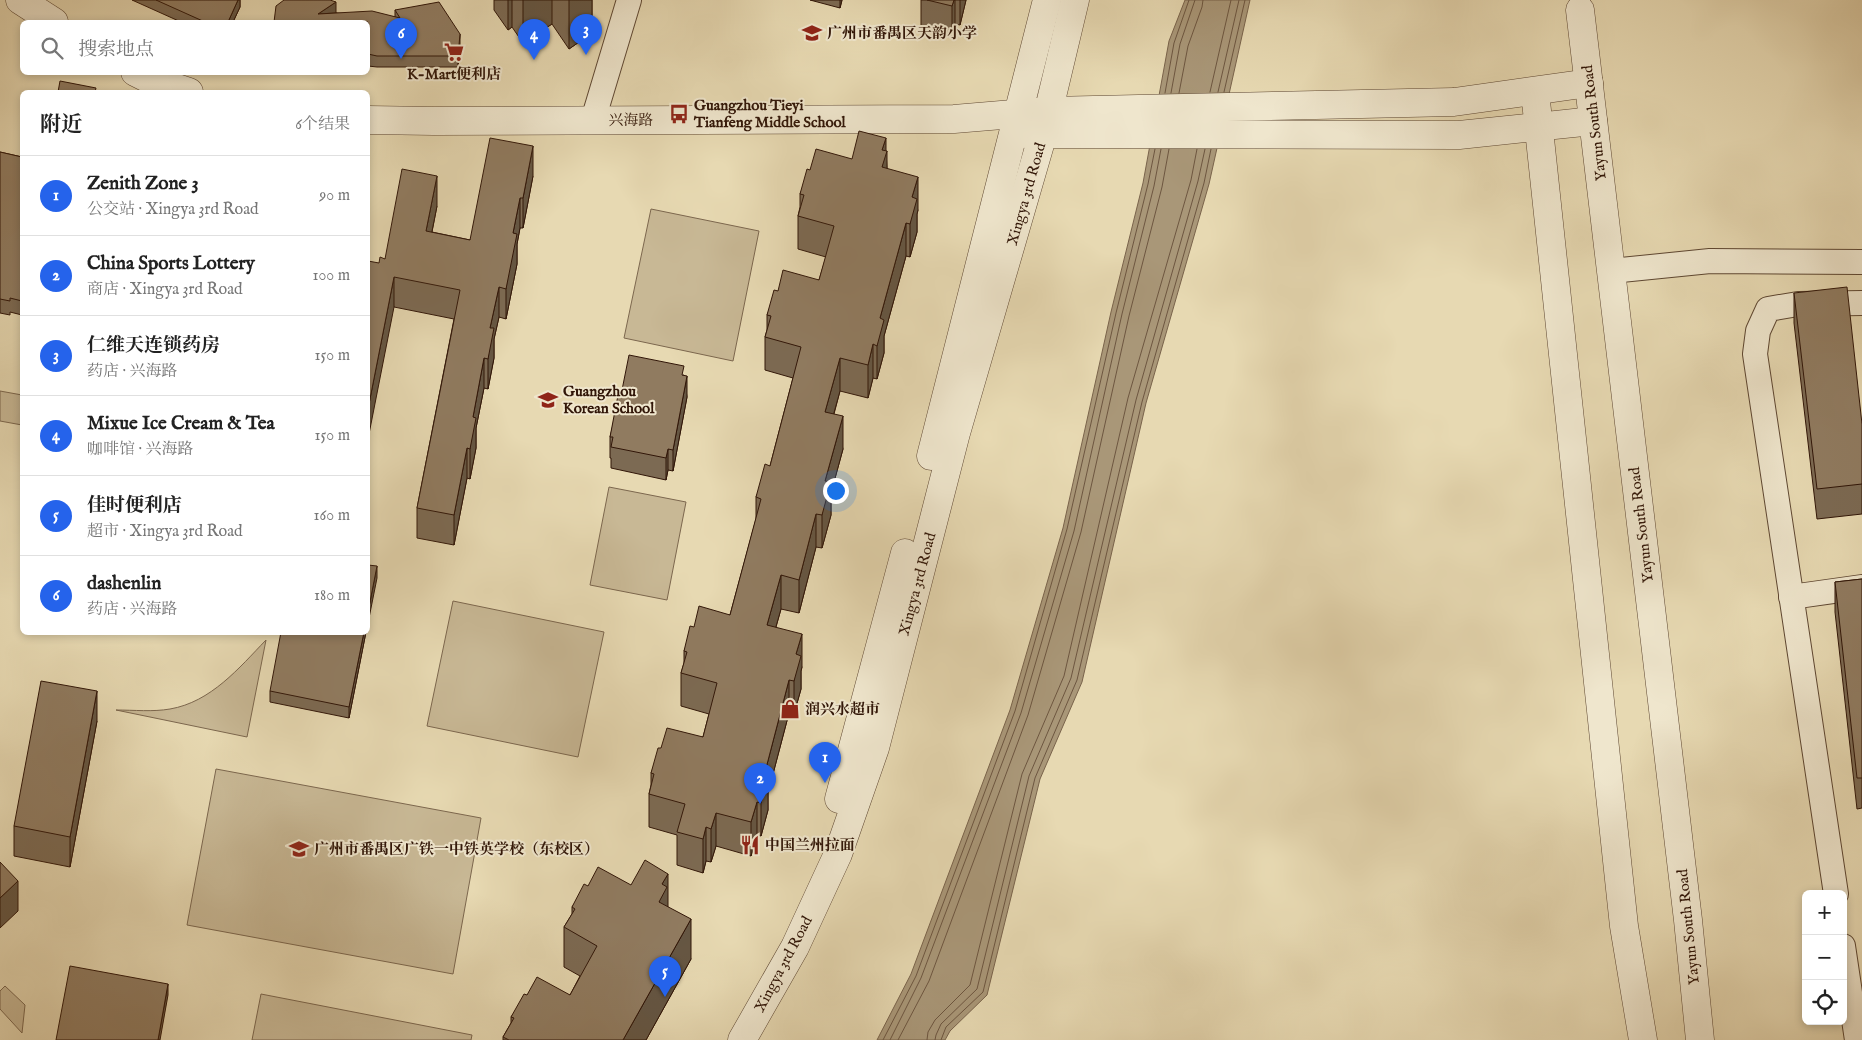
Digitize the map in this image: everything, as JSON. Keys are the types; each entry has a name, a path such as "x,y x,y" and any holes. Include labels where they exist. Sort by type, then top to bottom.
{"street":[{"path":"20,0 51,20"},
{"path":"592,120 628,0"},
{"name":"Xingya 3rd Road","path":"724,1040 782,937 809,881 840,796 902,565 1047,0"},
{"name":"Xingya 3rd Road","path":"742,1040 795,947 838,854 875,748 956,433 1046,122 1075,0"},
{"name":"Yayun South Road","path":"1581,5 1593,121 1687,910 1700,1040"},
{"path":"141,75 183,90"},
{"path":"1113,121 1260,106 1454,102 1589,83"},
{"path":"1535,92 1624,926 1642,1040"},
{"name":"兴海路","path":"370,120 954,120 1016,123 1113,121"},
{"path":"1113,121 1259,134 1460,135 1593,121"},
{"path":"1611,270 1710,261 1862,262"},
{"path":"1835,890 1755,354 1758,331 1768,309 1798,304 1862,303"},
{"path":"1791,597 1862,587"},
{"path":"1847,973 1857,1040"}],"shaded area":[{"path":"651,209 759,231 733,361 624,338"},
{"path":"0,391 20,395 20,425 0,421"},
{"path":"609,487 686,502 667,600 590,585"},
{"path":"453,601 604,632 578,757 427,726"},
{"path":"266,640 247,737 116,710 164,710 185,705 198,699 235,672"},
{"path":"216,769 481,818 453,974 187,925"},
{"path":"5,986 25,1005 22,1033 0,1009 0,991"},
{"path":"261,994 472,1035 471,1040 252,1040"}],"water":[{"path":"1185,0 1250,0 1209,184 1146,403 1082,682 1040,779 987,995 950,1031 945,1040 877,1040 911,974 1010,710 1063,528 1111,312 1143,183 1169,41"}],"building":[{"path":"156,0 238,0 229,20 201,20"},
{"path":"284,0 330,0 336,2 318,14 372,11 400,18 395,10 439,2 460,34 458,56 370,54 370,20 274,20 276,6"},
{"path":"927,0 954,0 952,6"},
{"path":"60,81 96,88 96,90 58,90"},
{"path":"859,131 886,138 882,150 887,151 882,167 918,177 912,197 917,199 910,224 906,223 880,318 884,320 877,346 873,344 868,365 840,358 825,412 843,416 825,481 831,482 822,515 816,514 799,580 781,575 767,625 802,634 796,654 801,656 794,681 789,680 764,776 768,777 761,803 757,802 751,822 716,813 711,829 706,827 703,839 677,832 685,804 649,794 654,774 651,773 658,748 661,748 667,728 703,737 717,683 681,673 687,652 684,651 690,626 694,627 699,606 730,615 761,499 756,497 765,464 770,466 801,347 765,337 771,316 767,315 774,290 778,291 783,270 819,280 834,226 798,216 804,195 800,194 807,169 810,170 816,149 852,159"},
{"path":"490,138 533,146 523,198 520,198 513,233 517,234 506,289 499,287 490,328 494,328 488,359 484,358 473,417 476,418 470,449 467,448 454,515 417,508 460,290 394,277 370,399 370,261 379,263 380,257 385,259 402,169 437,176 426,231 470,240"},
{"path":"0,152 20,157 20,300 10,298 10,301 0,299"},
{"path":"1847,287 1862,424 1862,484 1817,489 1794,293"},
{"path":"629,355 684,366 682,375 687,376 673,450 668,449 666,458 611,447 613,437 610,437 619,390 622,390"},
{"path":"370,565 377,566 370,602"},
{"path":"1862,579 1862,778 1857,778 1835,582"},
{"path":"280,635 363,635 349,707 270,691"},
{"path":"41,681 97,691 70,837 14,826"},
{"path":"645,860 668,874 662,884 667,887 659,902 691,919 623,1040 509,1040 503,1037 514,1018 511,1017 524,994 527,995 537,977 570,995 597,946 564,927 575,909 572,907 584,884 588,886 598,867 631,885"},
{"path":"0,862 18,881 0,898"},
{"path":"70,966 168,984 158,1040 56,1040"}],"place":[{"name":"广州市番禺区天韵小学","path":"812,33"},
{"name":"K-Mart便利店","path":"454,52"},
{"name":"仁维天连锁药房","path":"586,55"},
{"name":"dashenlin","path":"401,59"},
{"name":"Mixue Ice Cream & Tea","path":"534,60"},
{"name":"Guangzhou Tieyi Tianfeng Middle School","path":"679,114"},
{"name":"Guangzhou Korean School","path":"548,400"},
{"name":"润兴水超市","path":"790,709"},
{"name":"Zenith Zone 3","path":"825,783"},
{"name":"China Sports Lottery","path":"760,804"},
{"name":"中国兰州拉面","path":"750,845"},
{"name":"广州市番禺区广铁一中铁英学校（东校区）","path":"299,849"},
{"name":"佳时便利店","path":"665,997"}]}
